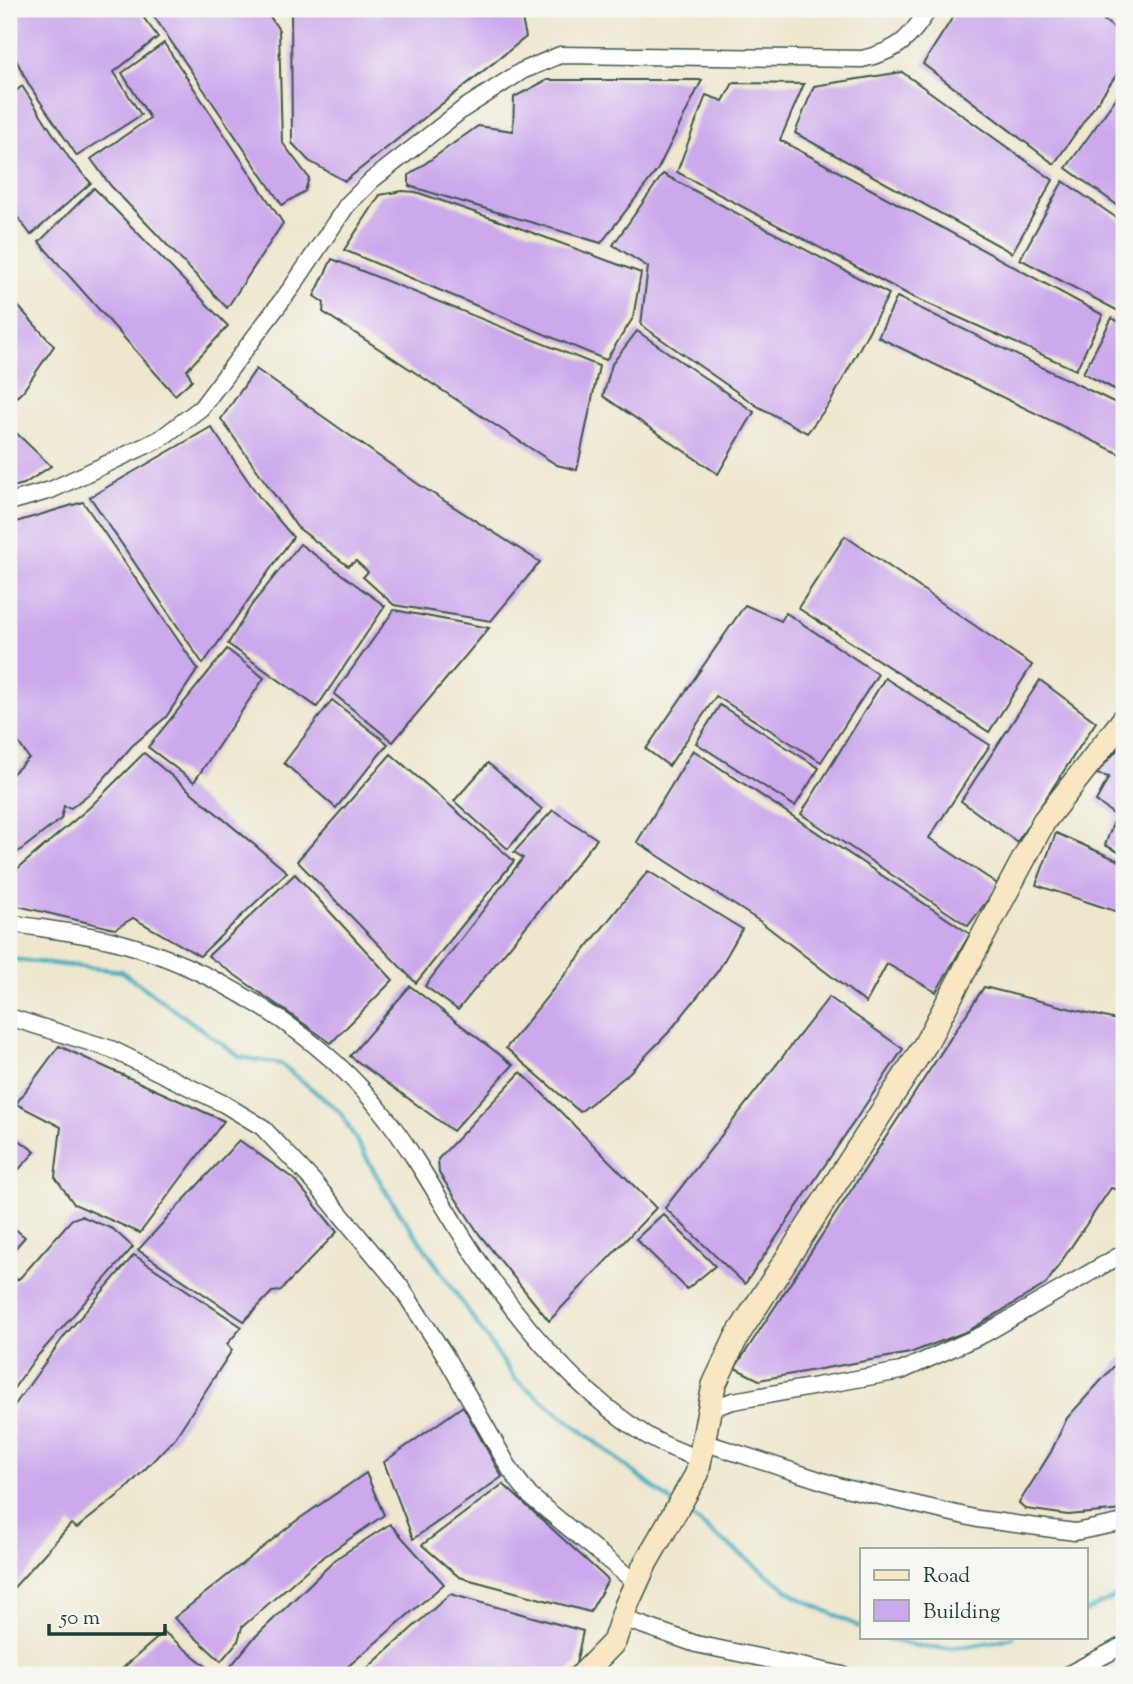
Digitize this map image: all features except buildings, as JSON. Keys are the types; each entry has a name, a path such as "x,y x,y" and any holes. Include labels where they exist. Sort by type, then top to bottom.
{"street":[{"path":"9,502 51,490 160,439 201,408 292,287 347,205 372,180 463,109 522,71 560,55 862,59 889,53 912,33 929,9"},
{"path":"583,1675 614,1642 641,1572 699,1458 714,1385 737,1336 925,1045 1044,821 1124,719"},
{"path":"9,923 117,942 174,960 226,985 290,1027 339,1067 384,1114 482,1266 547,1349 603,1404 648,1436 699,1458 978,1519 1076,1532 1124,1522"},
{"path":"9,1017 111,1049 224,1104 262,1127 331,1202 400,1286 443,1352 511,1471 530,1496 641,1572"},
{"path":"709,1409 733,1401 901,1371 984,1334 1124,1253"},
{"path":"622,1618 696,1644 844,1675"},
{"path":"1067,1675 1124,1645"}],"waterway":[{"path":"9,959 121,971 240,1057 281,1064 340,1112 388,1195 515,1379 672,1502"},
{"path":"685,1512 797,1597 860,1627"},
{"path":"1088,1610 1124,1593"},
{"path":"884,1638 915,1646 946,1648 1009,1638"}]}
